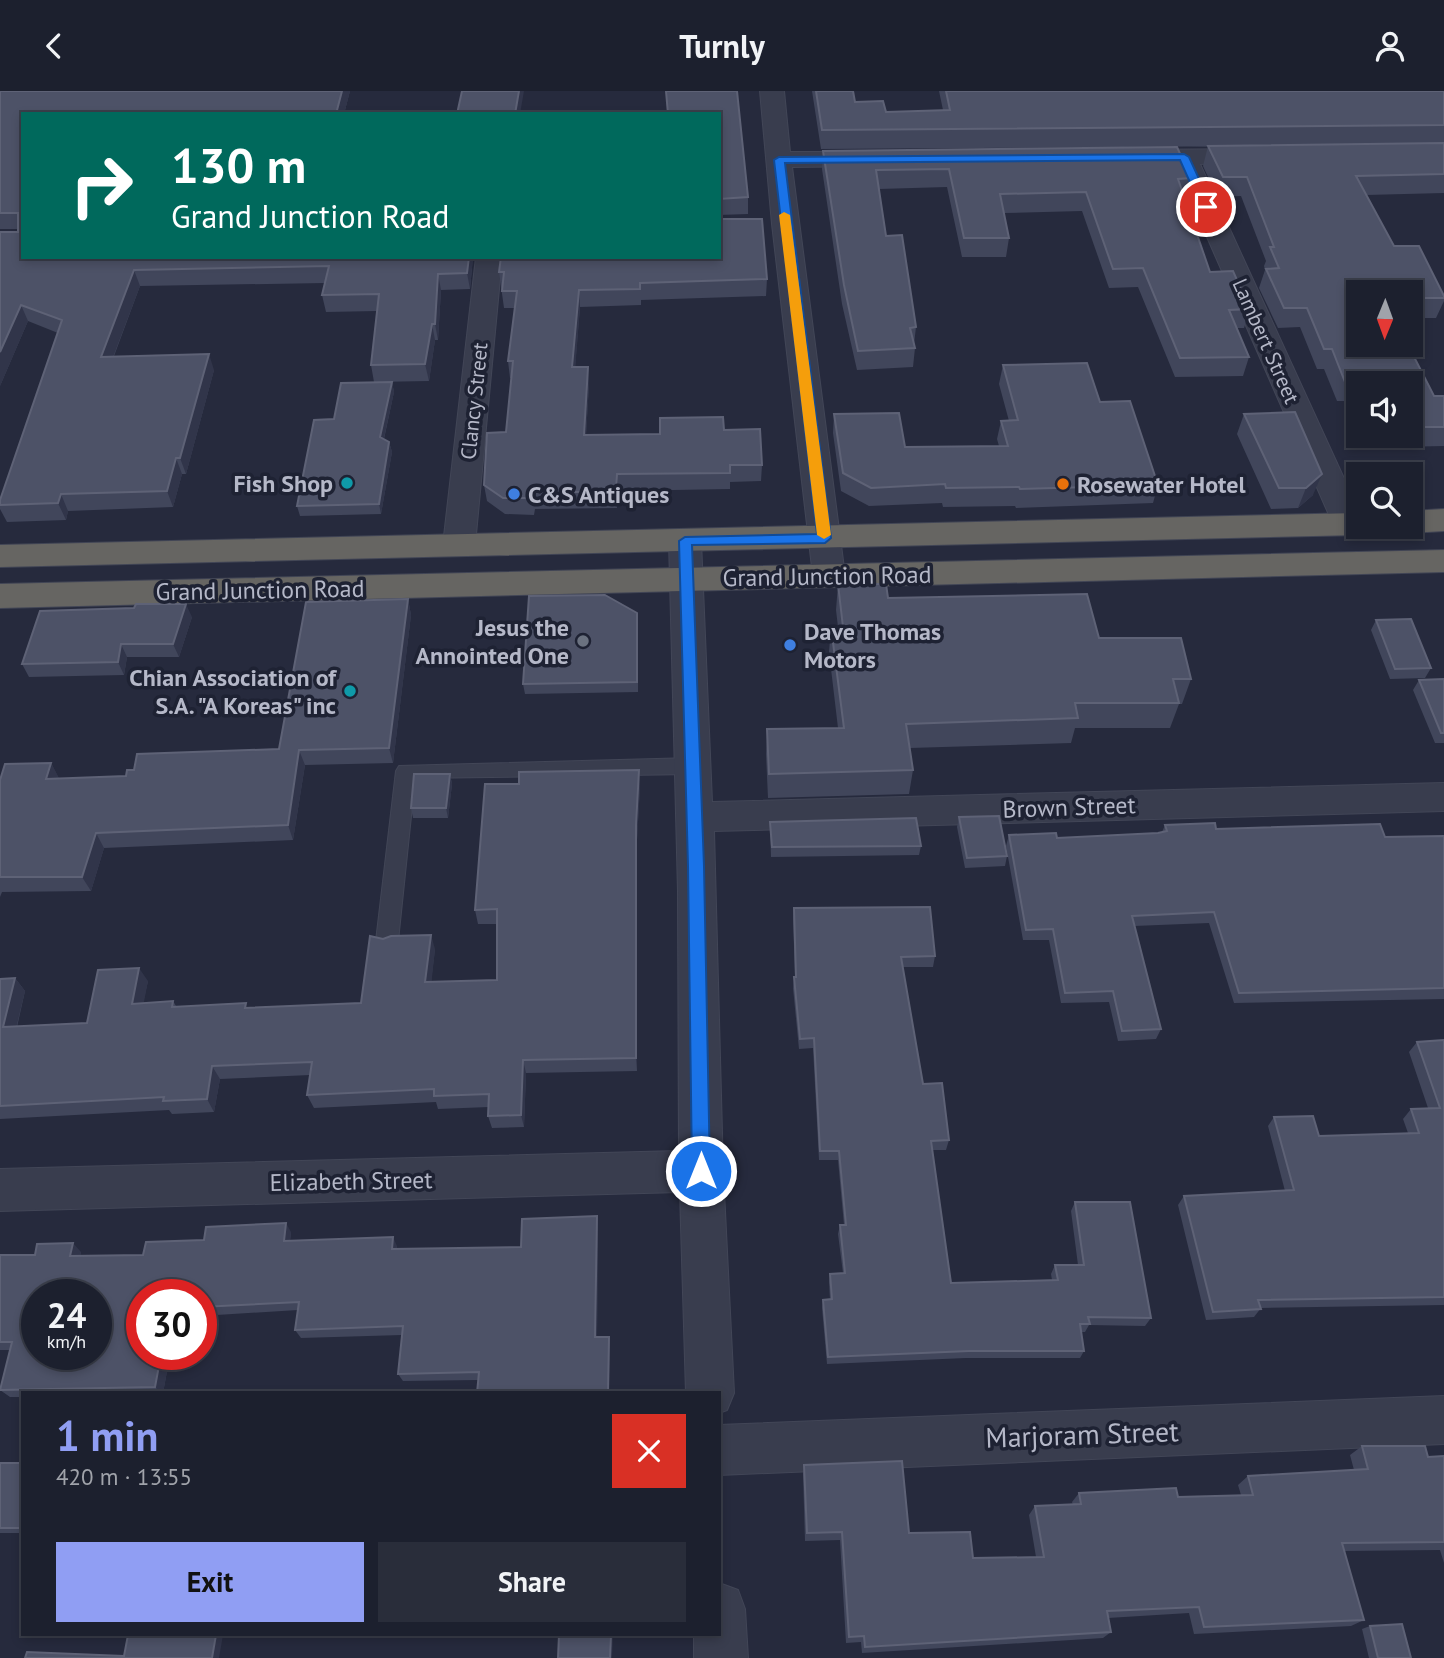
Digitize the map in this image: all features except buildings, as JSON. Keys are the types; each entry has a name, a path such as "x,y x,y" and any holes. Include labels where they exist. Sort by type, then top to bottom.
{"highway":[{"path":"1423,521 1444,520"},
{"name":"Grand Junction Road","path":"0,596 686,560 825,538 1346,524"},
{"name":"Grand Junction Road","path":"0,556 459,545 686,560 829,576 1444,561"}],"street":[{"path":"772,91 779,160 771,224 825,538 829,576"},
{"path":"1101,158 1280,155"},
{"name":"Lambert Street","path":"1184,157 1346,509"},
{"path":"779,160 894,159"},
{"name":"Clancy Street","path":"459,545 489,259"},
{"path":"686,560 695,817 701,1171 710,1391"},
{"name":"Brown Street","path":"695,817 1444,796"},
{"name":"Elizabeth Street","path":"0,1190 701,1171"},
{"name":"Marjoram Street","path":"721,1450 1444,1420"},
{"path":"721,1636 722,1658"}],"lane":[{"path":"387,941 406,771 693,766"}],"slow traffic":[{"path":"784,215 824,535"}],"place":[{"name":"Fish Shop","path":"347,483"},
{"name":"Rosewater Hotel","path":"1063,484"},
{"name":"C&S Antiques","path":"514,494"},
{"name":"Jesus the Annointed One","path":"583,641"},
{"name":"Dave Thomas Motors","path":"790,645"},
{"name":"Chian Association of S.A. \"A Koreas\" inc","path":"350,691"}],"route":[{"path":"701,1171 702,1085 685,541 825,538 779,160 1184,157 1206,207"}]}
